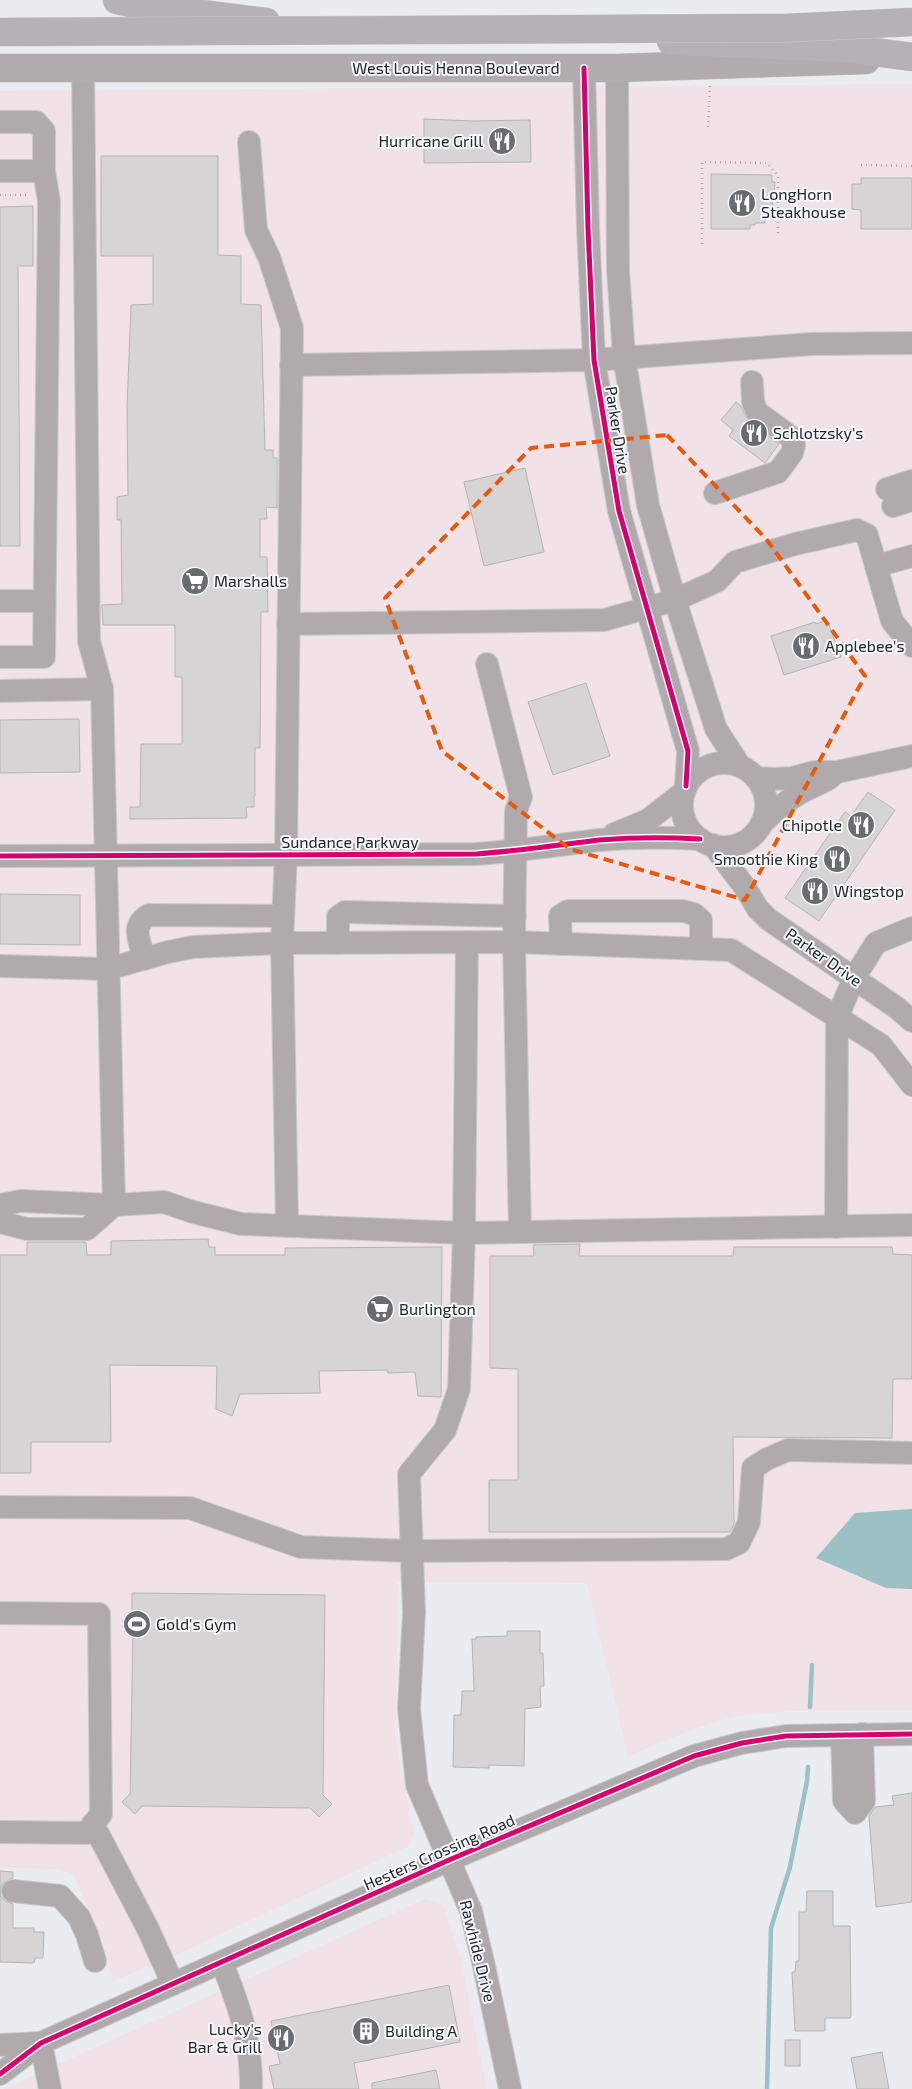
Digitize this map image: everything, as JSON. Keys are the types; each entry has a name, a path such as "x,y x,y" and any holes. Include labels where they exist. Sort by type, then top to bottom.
{"highway":[{"path":"117,0 154,8 280,23 844,48 912,58"},
{"path":"0,32 766,28 912,22"}],"main road":[{"name":"West Louis Henna Boulevard","path":"0,68 617,68 912,58"}],"street":[{"path":"0,1222 27,1229 87,1229 114,1205 102,689 88,641 83,67"},
{"name":"Parker Drive","path":"584,68 594,360 619,511 688,751 685,789"},
{"name":"Parker Drive","path":"617,68 618,270 624,356 648,505 675,600 716,729 748,772"},
{"path":"0,122 36,122 44,131 44,171 49,201 44,657 0,657"},
{"path":"249,142 256,230 269,257 292,328 286,854 282,943 287,1226"},
{"path":"0,171 44,171"},
{"path":"291,365 594,360 624,356 811,344 912,344"},
{"path":"715,493 778,472 792,453 794,445 791,437 757,412 753,402 752,382"},
{"path":"897,498 912,482"},
{"path":"288,624 604,620 675,600 717,581 736,562 795,544 858,530 867,535 892,621 912,646"},
{"path":"876,566 912,556"},
{"path":"0,601 44,601"},
{"path":"488,664 521,797 516,811 514,942 520,1232"},
{"path":"0,690 102,689"},
{"path":"837,772 822,783 805,790 781,806 742,842 728,846 706,842 690,830 684,818 682,805 685,789 696,773 706,766 725,763 774,779 792,778 814,772 837,772 912,756"},
{"path":"744,886 747,862 765,812 766,800 762,788 748,772"},
{"name":"Sundance Parkway","path":"599,840 648,820 685,789"},
{"name":"Sundance Parkway","path":"0,856 476,854 516,852 599,840 665,837 706,842"},
{"name":"Parker Drive","path":"706,842 744,886 758,909 768,919 897,1008 912,1021"},
{"path":"560,944 560,916 568,912 683,910 694,914 701,920 701,949"},
{"path":"338,942 338,917 345,912 515,916"},
{"path":"144,959 137,928 140,920 149,914 283,916"},
{"path":"836,1227 837,1018 854,978 876,944 912,928"},
{"name":"Rawhide Drive","path":"467,942 464,1233 459,1389 445,1430 409,1474 414,1612 409,1709 417,1785 471,1911 510,2089"},
{"path":"0,966 108,969 193,947 282,943 514,942 731,950 881,1045 912,1085"},
{"path":"0,1206 21,1200 114,1205 164,1202 193,1212 242,1224 464,1233 912,1225"},
{"path":"0,1507 190,1508 301,1547 411,1551 726,1549 738,1542 748,1522 753,1468 767,1459 788,1450 912,1453"},
{"path":"0,1613 99,1614 101,1814 87,1832 0,1832"},
{"name":"Hesters Crossing Road","path":"0,2074 41,2042 222,1963 449,1860 694,1756 742,1743 786,1736 912,1734"},
{"path":"93,1824 147,1927 173,1984"},
{"path":"13,1891 60,1896 79,1917 95,1961"},
{"path":"222,1963 239,2006 252,2064 251,2089"},
{"path":"41,2042 50,2089"},
{"name":"Hesters Crossing Road","path":"0,2046 41,2042"}],"path":[{"path":"708,127 710,81"},
{"path":"702,244 702,162 767,163 778,176 778,237"},
{"path":"861,165 912,166"},
{"path":"0,195 34,195"}],"highlighted area":[{"path":"667,435 767,540 865,676 745,900 570,849 442,751 385,598 531,448"}],"shaded area":[{"path":"912,84 912,1710 791,1711 736,1716 693,1729 628,1756 587,1583 398,1582 396,1740 414,1834 409,1846 178,1954 113,1981 103,1943 73,1874 58,1869 0,1868 0,91"},
{"path":"425,1899 443,1904 461,1959 487,2089 3,2089"}],"water":[{"path":"912,1509 912,1589 886,1588 816,1558 855,1513"}],"building":[{"path":"424,119 473,121 530,120 531,162 424,163"},
{"path":"101,156 218,156 218,255 241,256 241,304 261,305 265,450 273,450 273,458 277,458 277,508 266,507 267,519 260,519 260,557 267,557 268,612 261,612 260,748 255,748 254,807 246,807 247,818 130,819 130,807 140,807 141,744 182,744 182,677 175,677 175,625 103,625 102,605 122,604 121,520 117,520 117,497 128,495 127,408 131,305 153,304 153,256 101,256"},
{"name":"LongHorn Steakhouse","path":"711,174 772,175 772,182 775,182 774,199 772,199 773,207 765,206 765,223 750,225 750,229 711,229"},
{"path":"861,178 912,178 912,229 861,229 861,210 852,209 852,184 861,184"},
{"path":"33,206 33,266 18,266 20,546 0,546 0,207"},
{"name":"Schlotzsky's","path":"736,402 740,405 749,422 779,444 765,463 729,436 733,430 721,420"},
{"path":"525,468 544,552 484,566 464,482"},
{"name":"Applebee's","path":"827,620 841,657 784,675 771,636"},
{"path":"586,683 610,756 553,775 528,702"},
{"path":"79,719 80,772 0,773 0,720"},
{"path":"868,792 895,810 819,921 785,898 845,812 851,816"},
{"path":"0,894 80,895 80,945 0,944"},
{"path":"208,1239 209,1247 215,1247 215,1255 285,1255 285,1248 442,1247 441,1397 418,1396 415,1372 388,1373 387,1370 319,1371 320,1393 240,1394 232,1416 216,1409 217,1366 110,1365 111,1442 31,1442 31,1473 0,1473 0,1255 27,1255 27,1242 86,1242 87,1255 111,1255 111,1241"},
{"path":"580,1244 579,1256 733,1256 734,1247 892,1247 893,1254 912,1255 912,1379 893,1379 892,1438 733,1437 734,1524 730,1532 489,1532 489,1480 518,1480 518,1369 490,1368 490,1256 534,1256 533,1245"},
{"path":"132,1593 325,1595 323,1795 332,1804 319,1817 310,1808 142,1806 135,1814 122,1802 130,1794 133,1632 124,1624 132,1616"},
{"path":"507,1631 540,1631 540,1653 543,1653 544,1686 540,1686 541,1707 525,1709 524,1766 489,1765 489,1768 453,1767 454,1715 461,1715 462,1691 474,1691 472,1639 476,1639 476,1637 507,1636"},
{"path":"912,1793 912,1902 876,1907 869,1816 875,1807 894,1805 892,1796"},
{"path":"0,1871 13,1872 13,1878 3,1883 0,1890"},
{"path":"0,1890 1,1896 5,1901 13,1904 13,1928 34,1928 34,1932 44,1932 43,1958 35,1958 34,1963 0,1962"},
{"path":"807,1891 833,1891 833,1926 850,1926 851,2016 850,2018 825,2018 825,2031 795,2031 792,1972 795,1972 796,1961 799,1961 799,1912 806,1912"},
{"name":"Building A","path":"449,1985 460,2042 354,2063 359,2089 274,2089 269,2066 280,2064 271,2021"},
{"path":"785,2040 800,2040 800,2066 785,2066"},
{"path":"882,2052 889,2089 857,2089 851,2058"},
{"path":"436,2070 440,2089 372,2089 372,2083"}],"waterway":[{"path":"810,1707 812,1665"},
{"path":"767,2089 771,1928 790,1867 808,1767"}],"cycle path":[{"path":"584,68 594,360 619,511 688,751 686,786"},
{"path":"0,856 476,854 612,839 700,839"},
{"path":"0,2074 41,2043 449,1860 694,1756 742,1743 786,1736 912,1734"}],"place":[{"name":"Hurricane Grill","path":"502,141"},
{"name":"LongHorn Steakhouse","path":"742,203"},
{"name":"Schlotzsky's","path":"754,433"},
{"name":"Marshalls","path":"195,581"},
{"name":"Applebee's","path":"806,646"},
{"name":"Chipotle","path":"861,825"},
{"name":"Smoothie King","path":"837,859"},
{"name":"Wingstop","path":"815,891"},
{"name":"Burlington","path":"380,1309"},
{"name":"Gold's Gym","path":"137,1624"},
{"name":"Building A","path":"366,2031"},
{"name":"Lucky's Bar & Grill","path":"281,2038"}]}
